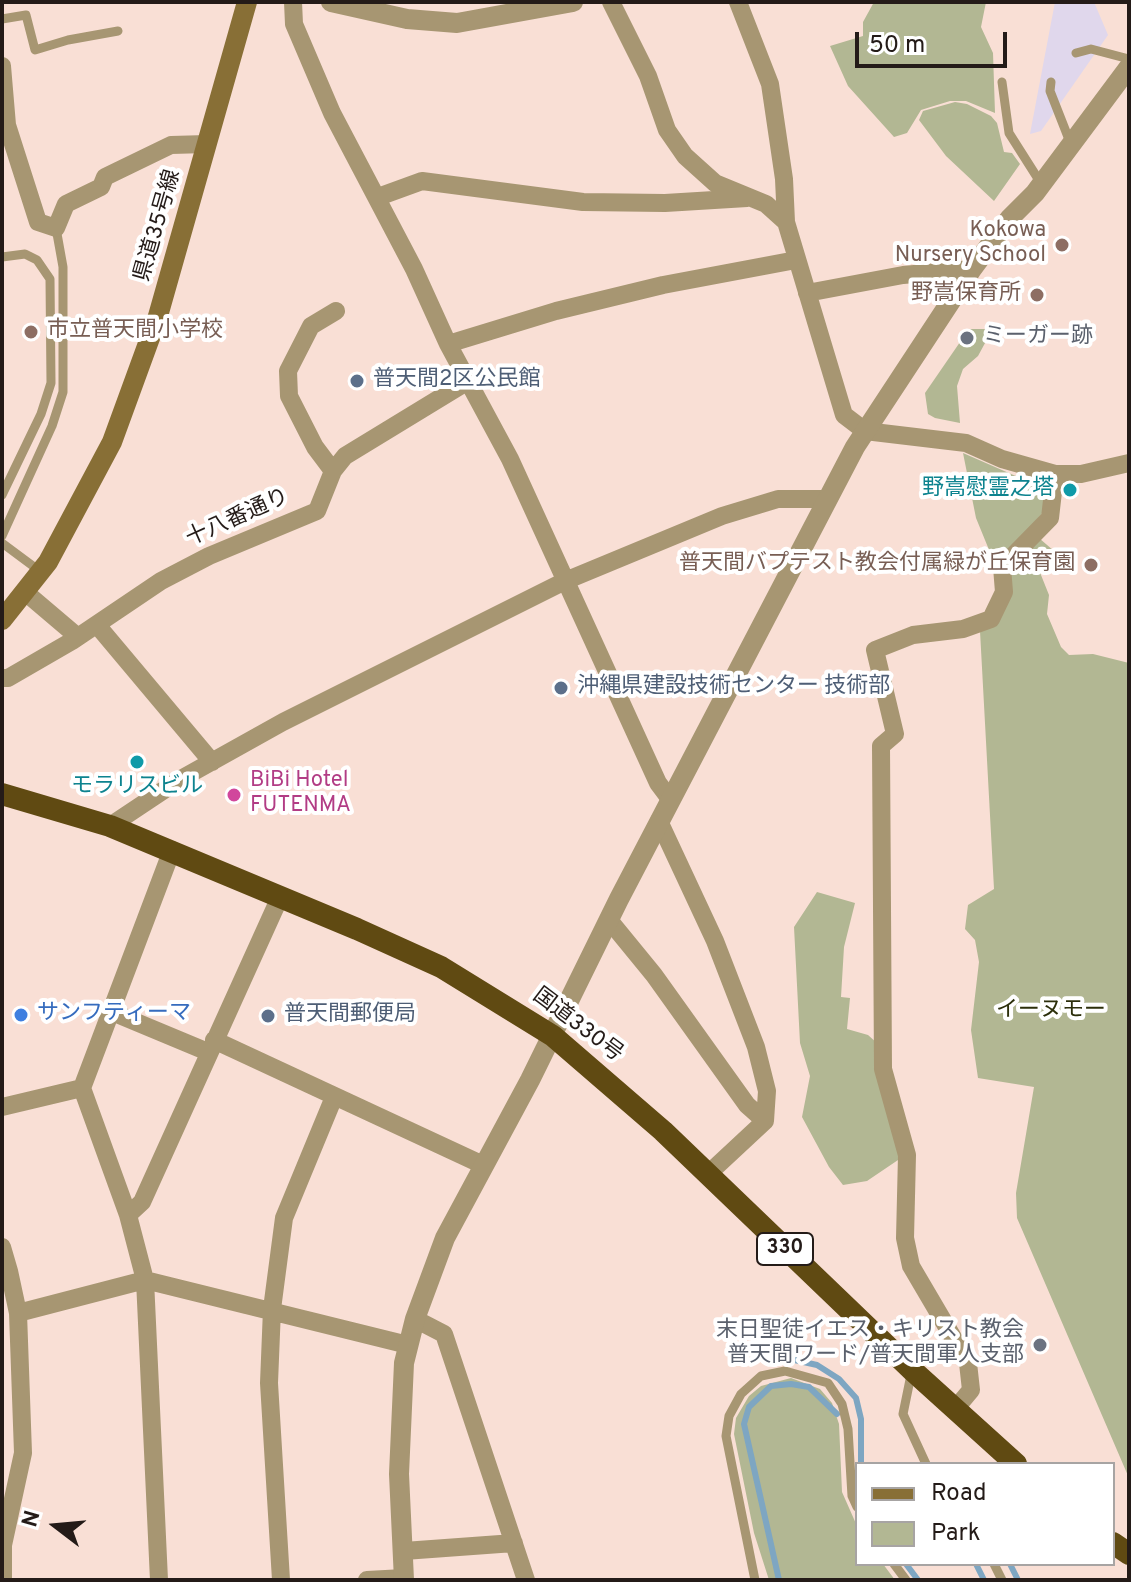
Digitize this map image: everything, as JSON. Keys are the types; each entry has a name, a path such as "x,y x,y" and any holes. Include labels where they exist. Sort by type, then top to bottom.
{"highway":[{"name":"国道330号","path":"2,794 110,826 172,850 441,967 553,1036 605,1078 912,1370 1014,1462"}],"main road":[{"name":"県道35号線","path":"2,620 41,572 77,514 112,442 158,316 247,2"}],"street":[{"path":"293,2 294,24 332,113 378,197 448,344 510,459 658,783 670,799"},
{"path":"331,2 407,19 457,23 573,2"},
{"path":"611,2 648,76 667,130 685,156 715,183 766,204 786,222"},
{"path":"738,2 770,84 784,179 786,222 844,415 865,431 966,443 1002,459 1055,474 1081,474 1128,459"},
{"path":"2,66 7,125 38,222 56,228 66,204 101,187 105,177 171,145 207,144"},
{"path":"367,1580 404,1579 399,1418 408,1345 445,1238 553,1036 670,799 865,431 972,269 1010,218 1042,185 1129,67"},
{"path":"378,197 422,181 583,202 665,203 749,198"},
{"path":"448,344 556,311 663,285 796,260"},
{"path":"807,293 903,275 972,269"},
{"path":"333,471 315,447 289,396 288,371 311,326 336,311"},
{"name":"十八番通り","path":"2,678 8,678 78,637 117,608 209,556 317,511 333,471 345,456 468,381"},
{"path":"956,1408 971,1390 968,1363 911,1266 905,1238 907,1155 883,1069 881,746 895,734 875,650 913,635 963,629 991,619 1004,592 1002,567 1050,518 1055,474"},
{"path":"110,826 212,762 399,661 565,581 722,516 778,499 827,499"},
{"path":"25,592 78,637"},
{"path":"97,625 212,762"},
{"path":"659,821 715,941 756,1047 767,1091 765,1121 707,1175"},
{"path":"159,1580 145,1280 128,1215 82,1088 172,850"},
{"path":"128,1215 142,1202 280,897"},
{"path":"609,920 654,975 747,1105 765,1121"},
{"path":"112,1012 211,1046 334,1097 483,1165"},
{"path":"2,1107 82,1088"},
{"path":"281,1580 269,1383 272,1309 284,1218 334,1097"},
{"path":"2,1247 18,1313 23,1453 3,1545 3,1580"},
{"path":"18,1313 145,1280 408,1345"},
{"path":"415,1319 444,1334 526,1580"},
{"path":"404,1551 514,1543"}],"lane":[{"path":"2,19 26,15 35,50 118,31"},
{"path":"1076,53 1091,49 1129,59"},
{"path":"1002,82 1009,133 1042,185"},
{"path":"1051,82 1050,91 1071,145"},
{"path":"2,536 52,426 63,392 63,267 56,228"},
{"path":"2,257 25,254 37,260 50,279 51,383 41,414 2,495"},
{"path":"2,543 41,572"},
{"path":"912,1370 903,1414 925,1462"},
{"path":"755,1580 726,1436 729,1416 741,1394 761,1376 785,1371 828,1383 842,1404 848,1429 855,1503"}],"shaded area":[{"path":"1055,2 1094,2 1108,35 1041,131 1030,134"}],"green space":[{"path":"874,2 986,2 981,27 993,53 995,113 966,101 950,101 921,110 907,133 894,137 848,86 830,46 863,36 863,22"},
{"path":"955,102 967,104 991,116 997,123 1004,152 1012,153 1020,164 994,201 946,156 919,120 923,111"},
{"path":"969,329 990,329 991,332 978,356 963,369 957,386 960,423 935,418 928,414 925,393"},
{"path":"963,453 1034,484 1046,484 1046,508 1016,548 994,562 976,518"},
{"name":"イーヌモー","path":"1039,538 1054,551 1039,570 1049,595 1047,614 1061,647 1069,655 1093,654 1129,663 1129,1478 1017,1218 1016,1193 1034,1087 978,1078 971,1030 979,962 975,940 965,929 968,905 994,889 980,631 1007,570"},
{"path":"817,892 855,903 844,947 841,997 850,998 847,1029 868,1035 877,1043 901,1158 867,1181 843,1185 829,1167 802,1117 810,1076 800,1043 794,927"},
{"path":"791,1378 820,1389 832,1403 839,1424 842,1492 855,1521 855,1566 884,1566 895,1580 769,1580 754,1533 734,1434 736,1418 749,1396 761,1386"}],"waterway":[{"path":"773,1361 790,1359 817,1365 839,1379 856,1398 861,1419 861,1462"},
{"path":"779,1580 744,1424 749,1407 771,1386 791,1384 809,1387 837,1414"},
{"path":"908,1566 918,1580"},
{"path":"977,1566 984,1580"},
{"path":"1011,1566 1018,1580"}],"place":[{"name":"Kokowa Nursery School","path":"1062,245"},
{"name":"野嵩保育所","path":"1037,295"},
{"name":"市立普天間小学校","path":"31,332"},
{"name":"ミーガー跡","path":"967,338"},
{"name":"普天間2区公民館","path":"357,381"},
{"name":"野嵩慰霊之塔","path":"1070,490"},
{"name":"普天間バプテスト教会付属緑が丘保育園","path":"1091,565"},
{"name":"沖縄県建設技術センター 技術部","path":"561,688"},
{"name":"モラリスビル","path":"137,762"},
{"name":"BiBi Hotel FUTENMA","path":"234,795"},
{"name":"サンフティーマ","path":"21,1015"},
{"name":"普天間郵便局","path":"268,1016"},
{"name":"末日聖徒イエス・キリスト教会 普天間ワード/普天間軍人支部","path":"1040,1345"}]}
